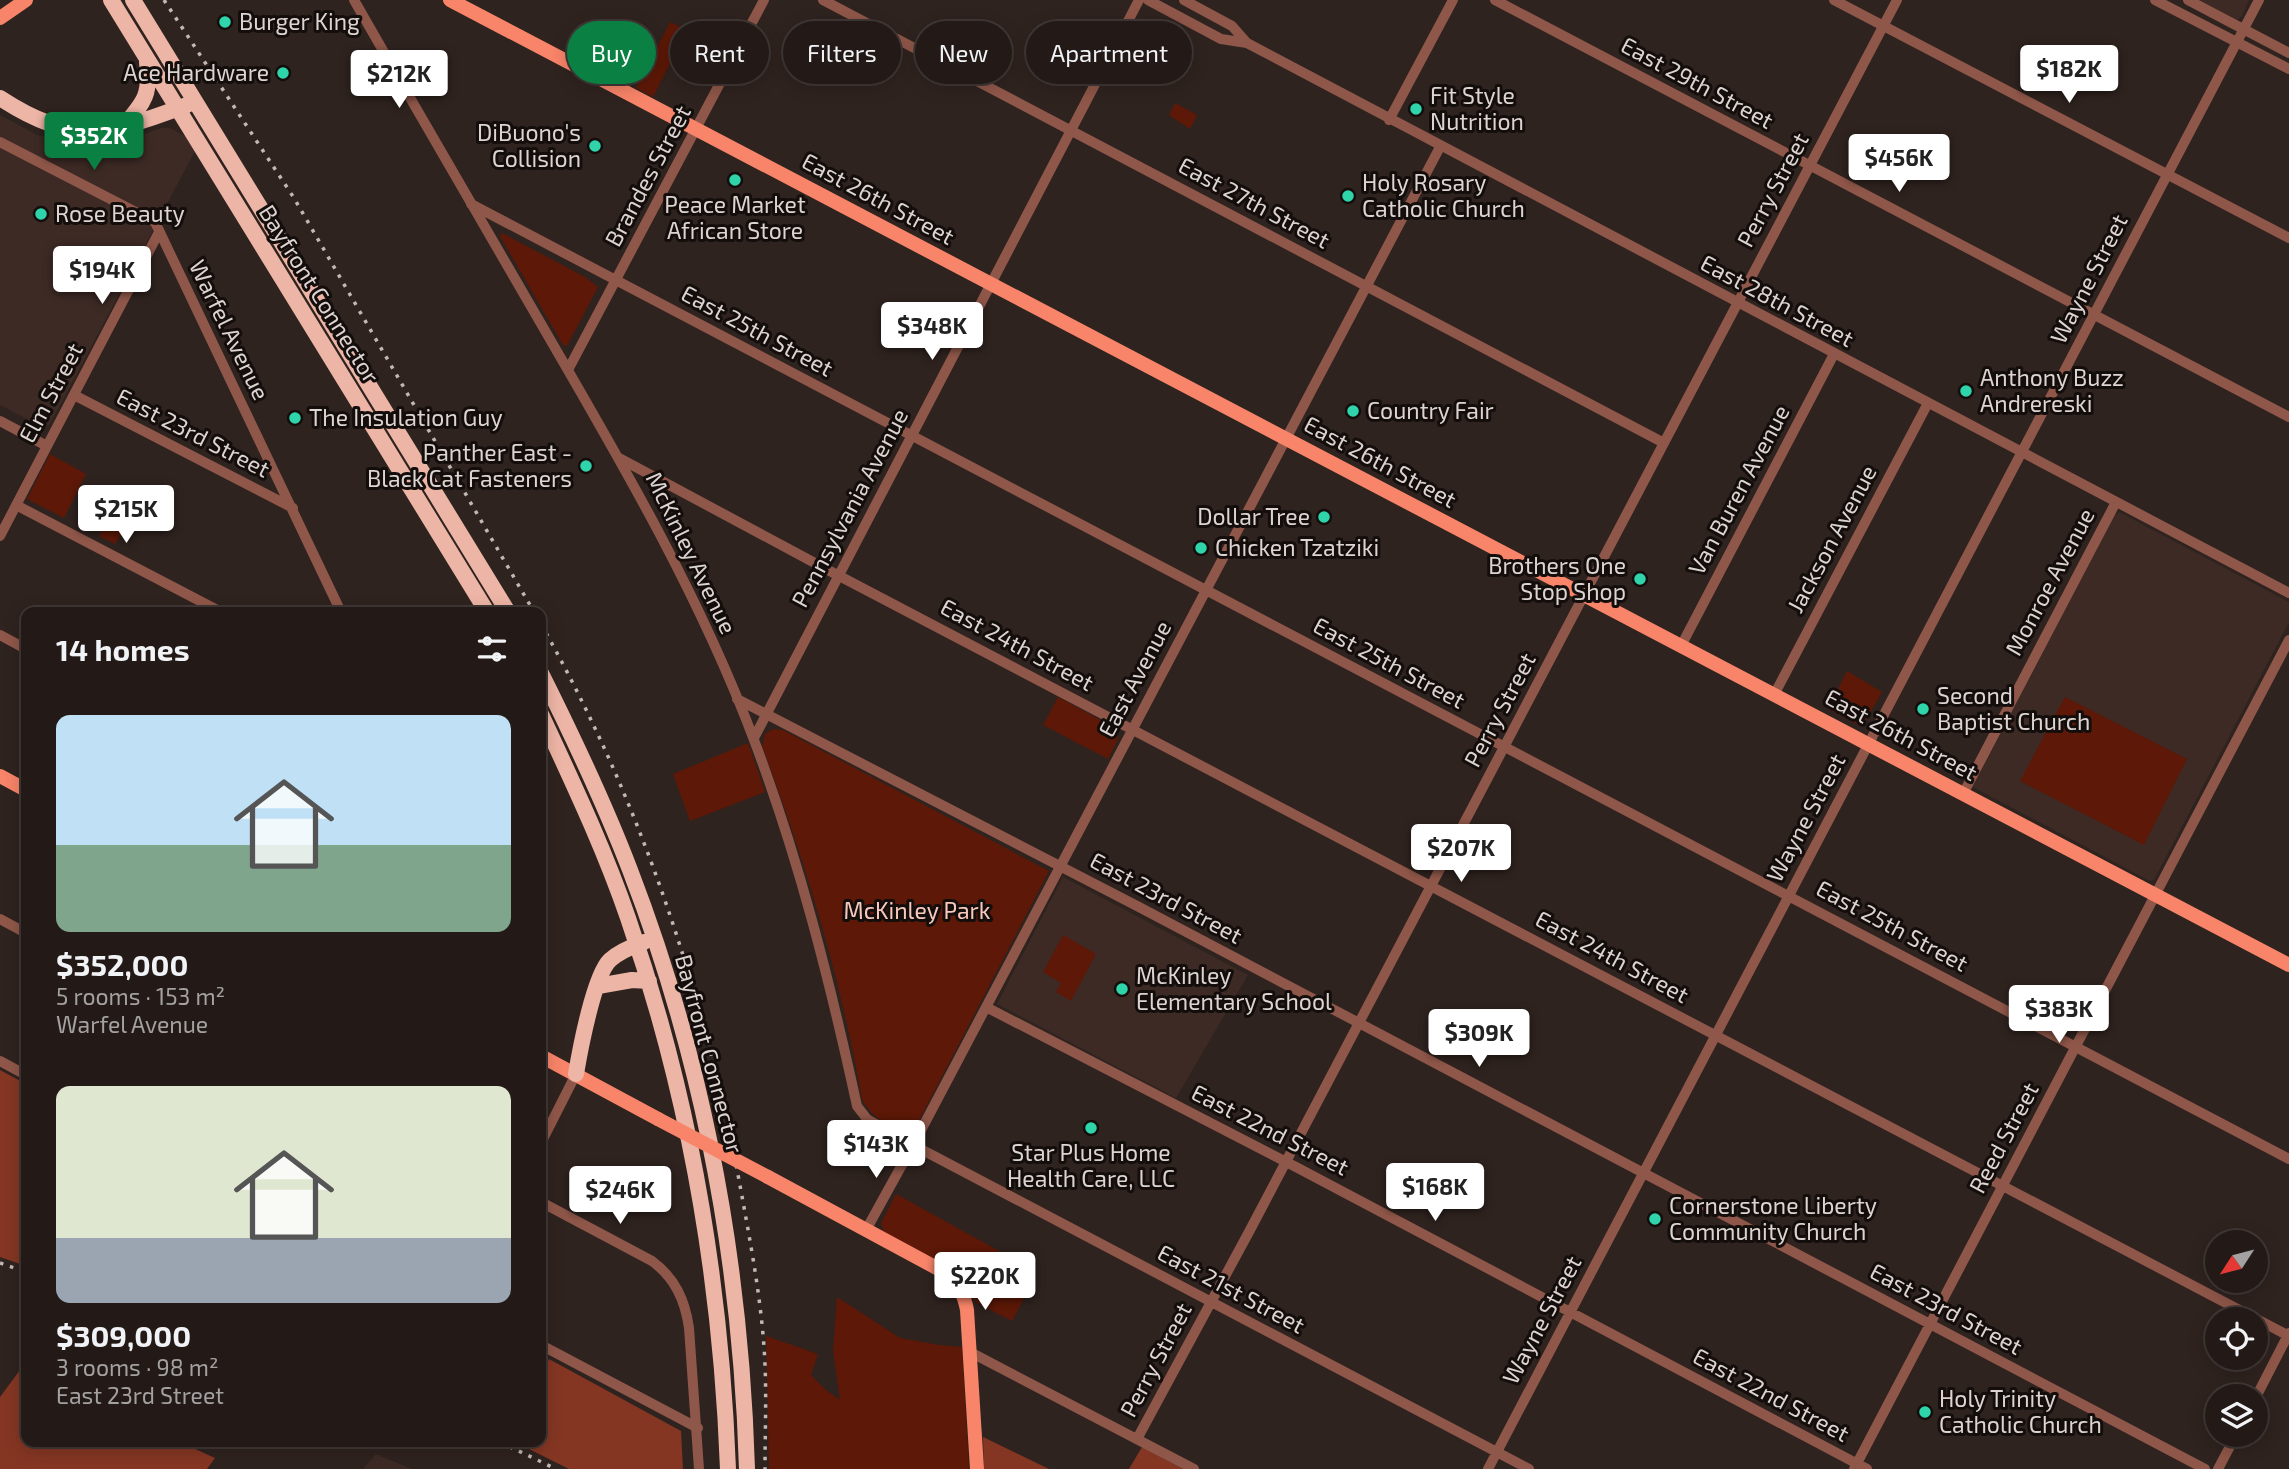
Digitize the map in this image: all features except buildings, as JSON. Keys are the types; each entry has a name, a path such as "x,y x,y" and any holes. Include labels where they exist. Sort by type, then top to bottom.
{"highway":[{"name":"Bayfront Connector","path":"111,0 484,607"},
{"name":"Bayfront Connector","path":"133,0 505,607"},
{"path":"122,128 141,105 148,91 146,57"},
{"path":"3,97 40,121 68,129 97,131 122,128 196,102"},
{"name":"Bayfront Connector","path":"546,684 609,818 654,938 689,1052 718,1181 739,1332 747,1469"},
{"name":"Bayfront Connector","path":"546,724 608,866 637,945 686,1119 710,1251 721,1347 727,1469"},
{"path":"576,1074 587,1020 604,968 610,960 654,938"},
{"path":"598,986 632,980 649,981"}],"main road":[{"path":"0,18 26,0"},
{"name":"East 26th Street","path":"450,0 2289,965"},
{"path":"0,776 21,787"},
{"path":"546,1059 944,1272 956,1283 967,1310 977,1469"}],"street":[{"name":"McKinley Avenue","path":"354,0 619,458 693,598 754,738 798,864 826,968 857,1106 867,1119 913,1145"},
{"name":"Brandes Street","path":"568,370 764,0"},
{"name":"East 27th Street","path":"823,0 1664,443"},
{"name":"Pennsylvania Avenue","path":"754,738 1139,0"},
{"name":"East 28th Street","path":"1148,0 1221,39 1247,43 2289,593"},
{"name":"East 28th Street","path":"1184,0 1232,26 1247,43"},
{"path":"1389,120 1453,0"},
{"name":"East 29th Street","path":"1495,0 2289,417"},
{"path":"1834,0 2289,238"},
{"name":"Perry Street","path":"1138,1439 1897,0"},
{"path":"2154,0 2289,69"},
{"path":"2188,0 2289,53"},
{"name":"Wayne Street","path":"1488,1469 2259,0"},
{"name":"Warfel Avenue","path":"0,142 151,219 339,607"},
{"name":"East Avenue","path":"866,1230 1440,147"},
{"name":"East 25th Street","path":"471,204 2289,1159"},
{"name":"Elm Street","path":"0,536 159,232"},
{"name":"Van Buren Avenue","path":"1681,646 1834,354"},
{"name":"East 23rd Street","path":"74,396 293,508"},
{"name":"Jackson Avenue","path":"1774,695 1928,403"},
{"path":"0,421 47,446"},
{"name":"East 24th Street","path":"619,458 2289,1335"},
{"name":"Monroe Avenue","path":"1963,794 2116,502"},
{"path":"16,505 211,607"},
{"path":"0,635 21,646"},
{"name":"Reed Street","path":"1860,1467 1930,1325 2289,640"},
{"name":"East 23rd Street","path":"737,699 1060,866 2205,1469"},
{"path":"0,919 21,930"},
{"name":"East 22nd Street","path":"986,1007 1286,1162 1860,1467"},
{"path":"0,1062 21,1072"},
{"path":"546,1133 576,1074"},
{"name":"East 21st Street","path":"913,1145 1529,1469"},
{"path":"546,1205 652,1261 673,1281 688,1317 699,1469"},
{"path":"2263,1384 2289,1335"},
{"path":"546,1348 698,1428"},
{"path":"970,1352 1194,1469"},
{"path":"2218,1469 2230,1447"}],"shaded area":[{"path":"2198,0 2249,0 2242,16 2237,20"},
{"path":"0,115 37,135 74,144 120,142 162,128 170,128 187,137 195,151 64,398 49,425 44,428 0,405"},
{"path":"2119,512 2289,602 2289,622 2154,880 2150,881 1973,787 2114,516"},
{"name":"McKinley Elementary School","path":"1063,877 1248,975 1176,1098 997,1004"},
{"path":"0,1070 21,1081 21,1264 0,1257"},
{"path":"549,1359 681,1431 683,1469 569,1469 525,1447 546,1447 546,1366"},
{"path":"21,1370 21,1447 191,1447 215,1458 207,1469 0,1469 0,1397"},
{"path":"983,1437 1049,1469 984,1469"},
{"path":"1142,1447 1183,1469 1129,1469"},
{"path":"376,1454 412,1469 363,1469"}],"green space":[{"path":"670,22 670,64 653,97 636,88 638,84 656,84 656,49"},
{"path":"1175,103 1197,115 1190,129 1169,115"},
{"path":"502,233 585,277 598,287 567,346 563,345 500,236"},
{"path":"50,454 86,474 64,518 27,499"},
{"path":"124,491 143,501 115,544 99,536"},
{"path":"1847,671 1882,692 1862,727 1828,709"},
{"path":"1058,697 1117,729 1118,739 1108,759 1043,725"},
{"path":"2065,697 2187,759 2144,845 2020,781"},
{"name":"McKinley Park","path":"773,729 783,730 1049,871 915,1128 909,1132 881,1121 862,1099 844,1009 820,920 793,832 762,746 765,734"},
{"path":"748,743 765,792 690,821 673,774"},
{"path":"1063,935 1096,954 1071,1001 1056,992 1061,983 1043,972"},
{"path":"896,1194 1001,1252 996,1260 1023,1275 1018,1283 1029,1289 1012,1321 975,1302 968,1276 884,1233 881,1223"},
{"path":"837,1297 900,1338 962,1347 969,1469 769,1469 766,1336 818,1354 811,1375 840,1400 833,1351"}],"railway":[{"path":"164,0 294,198 531,607"},
{"path":"546,633 608,756 637,824 663,893 706,1035 739,1180 757,1284 765,1362 765,1469"},
{"path":"0,1263 21,1270"},
{"path":"510,1447 556,1469"}],"place":[{"name":"Burger King","path":"225,22"},
{"name":"Ace Hardware","path":"283,73"},
{"name":"Fit Style Nutrition","path":"1416,109"},
{"name":"DiBuono's Collision","path":"595,146"},
{"name":"Peace Market African Store","path":"735,180"},
{"name":"Holy Rosary Catholic Church","path":"1348,196"},
{"name":"Rose Beauty","path":"41,214"},
{"name":"Anthony Buzz Andrereski","path":"1966,391"},
{"name":"Country Fair","path":"1353,411"},
{"name":"The Insulation Guy","path":"295,418"},
{"name":"Panther East - Black Cat Fasteners","path":"586,466"},
{"name":"Dollar Tree","path":"1324,517"},
{"name":"Chicken Tzatziki","path":"1201,548"},
{"name":"Brothers One Stop Shop","path":"1640,579"},
{"name":"Second Baptist Church","path":"1923,709"},
{"name":"McKinley Elementary School","path":"1122,989"},
{"name":"Star Plus Home Health Care, LLC","path":"1091,1128"},
{"name":"Cornerstone Liberty Community Church","path":"1655,1219"},
{"name":"Holy Trinity Catholic Church","path":"1925,1412"}]}
